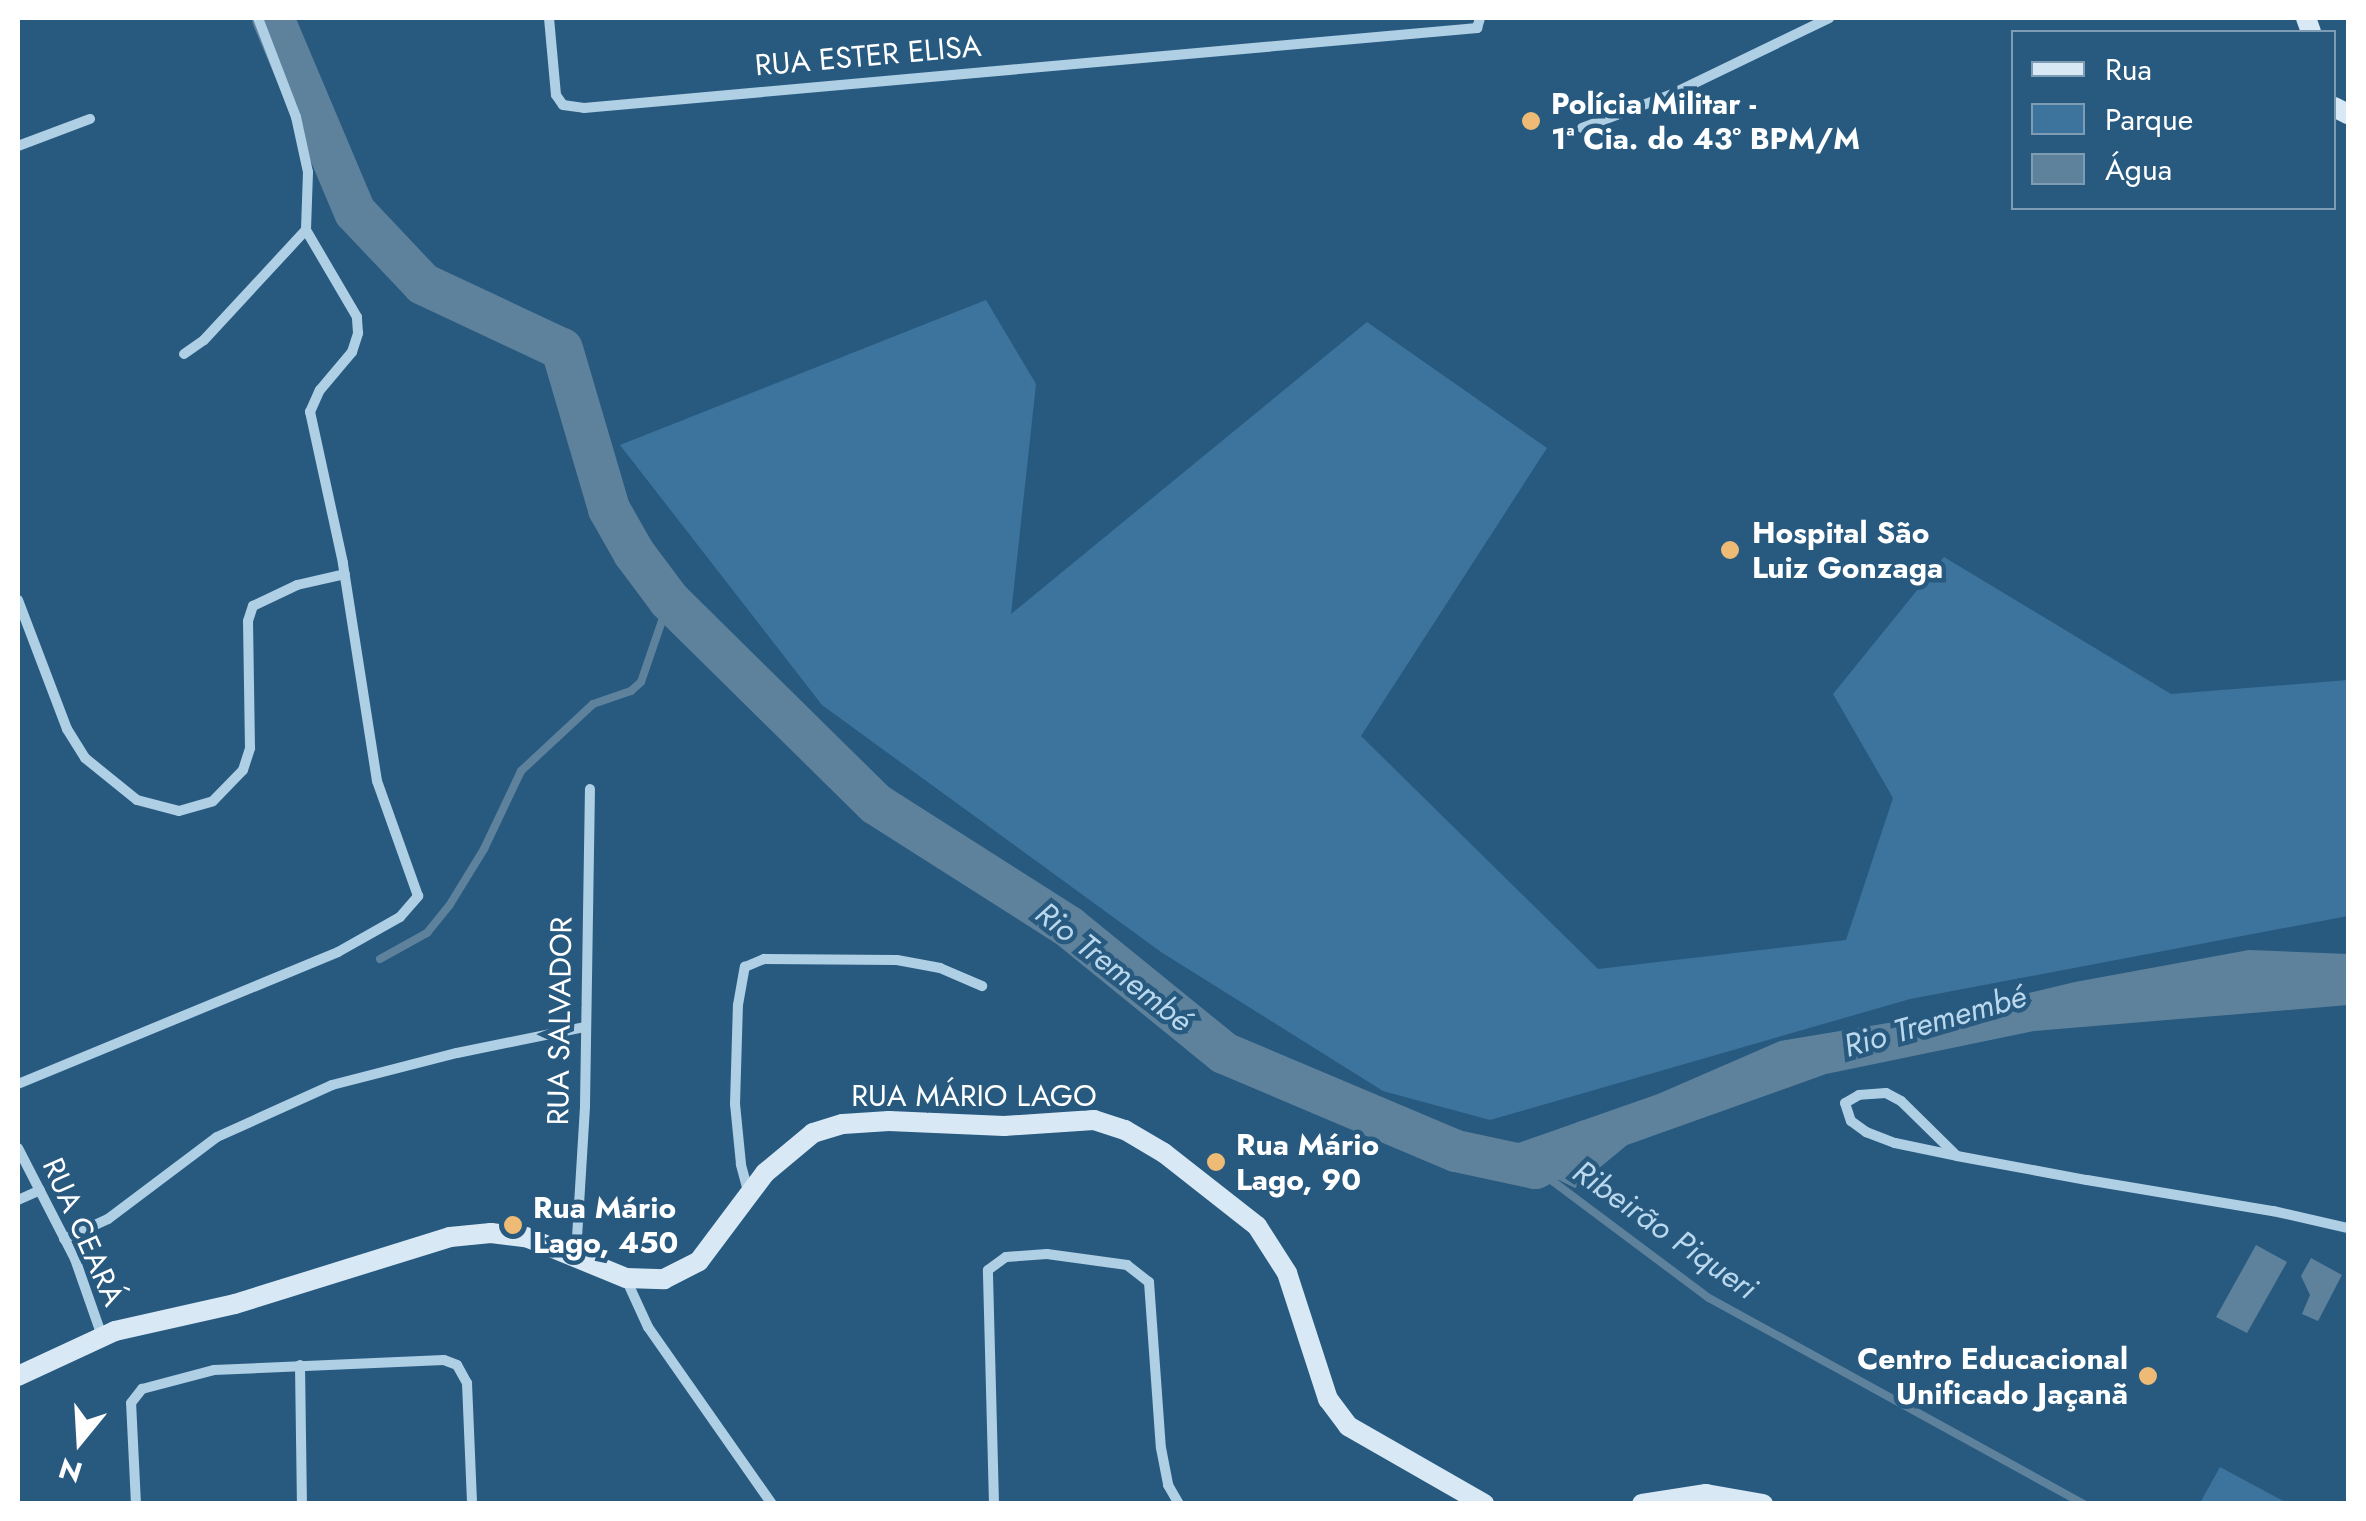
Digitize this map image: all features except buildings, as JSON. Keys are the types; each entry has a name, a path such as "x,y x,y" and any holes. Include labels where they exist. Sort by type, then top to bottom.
{"street":[{"path":"18,1084 338,952 400,917 418,896 377,781 346,574 310,412 320,390 352,352 358,332 356,317 306,230 308,172 296,118 258,18"},
{"name":"RUA ESTER ELISA","path":"548,18 554,86 563,105 584,108 1479,23"},
{"path":"1582,128 1670,95 1810,22 1829,18"},
{"path":"18,146 90,119"},
{"path":"184,354 204,340 306,230"},
{"path":"18,600 67,729 84,758 137,800 179,811 212,801 243,770 250,748 248,622 253,606 298,585 346,574"},
{"name":"RUA SALVADOR","path":"576,1254 585,1105 590,789"},
{"path":"748,1192 735,1104 738,1005 744,967 764,958 897,960 940,968 982,986"},
{"path":"64,1238 108,1220 217,1138 332,1085 457,1052 585,1027"},
{"path":"1957,1156 1901,1101 1886,1093 1859,1096 1845,1104 1851,1121 1866,1132 1957,1156 2348,1228"},
{"name":"RUA MÁRIO LAGO","path":"626,1278 664,1279 698,1261 718,1241 748,1192 788,1151 813,1133 842,1124 1004,1126 1094,1120 1124,1130 1164,1153 1265,1236 1287,1273 1328,1399 1348,1426 1484,1504"},
{"name":"RUA CEARÁ","path":"18,1148 64,1238 102,1336"},
{"path":"18,1200 40,1190"},
{"path":"18,1376 102,1336 235,1304 450,1237 491,1233 526,1236 626,1278 648,1327 772,1504"},
{"path":"994,1504 988,1270 1006,1257 1047,1254 1127,1265 1149,1282 1161,1448 1168,1485 1179,1504"},
{"path":"136,1504 132,1402 142,1389 214,1370 444,1360 458,1365 467,1384 472,1504"},
{"path":"300,1366 302,1504"},
{"path":"1642,1504 1706,1494 1763,1504"}],"green space":[{"path":"986,300 1036,384 1011,614 1367,322 1547,448 1361,736 1598,969 1846,940 1893,798 1833,694 1944,557 2171,694 2348,680 2348,916 1910,999 1490,1120 1383,1091 1161,952 822,705 620,445"},
{"path":"2220,1467 2287,1503 2200,1503"}],"water":[{"path":"2249,950 2348,954 2348,1005 2034,1031 1826,1074 1627,1145 1575,1188 1498,1150 1658,1094 1780,1041 1936,1015 2075,982"},
{"path":"2256,1245 2287,1262 2247,1333 2216,1317"},
{"path":"2311,1258 2342,1275 2318,1321 2302,1314 2310,1295 2301,1276"}],"waterway":[{"name":"Rio Tremembé","path":"273,18 355,212 423,284 562,349 609,509 634,553 669,600 876,804 1069,927 1224,1053 1456,1151 1535,1168 1587,1141"},
{"path":"380,959 427,933 449,906 484,849 521,771 593,704 631,691 641,682 669,600"},
{"name":"Ribeirão Piqueri","path":"1535,1168 1709,1298 2084,1504"}],"place":[{"name":"Polícia Militar - 1ª Cia. do 43º BPM/M","path":"1531,121"},
{"name":"Hospital São Luiz Gonzaga","path":"1730,550"},
{"name":"Rua Mário Lago, 90","path":"1216,1162"},
{"name":"Rua Mário Lago, 450","path":"513,1225"},
{"name":"Centro Educacional Unificado Jaçanã","path":"2148,1376"}]}
